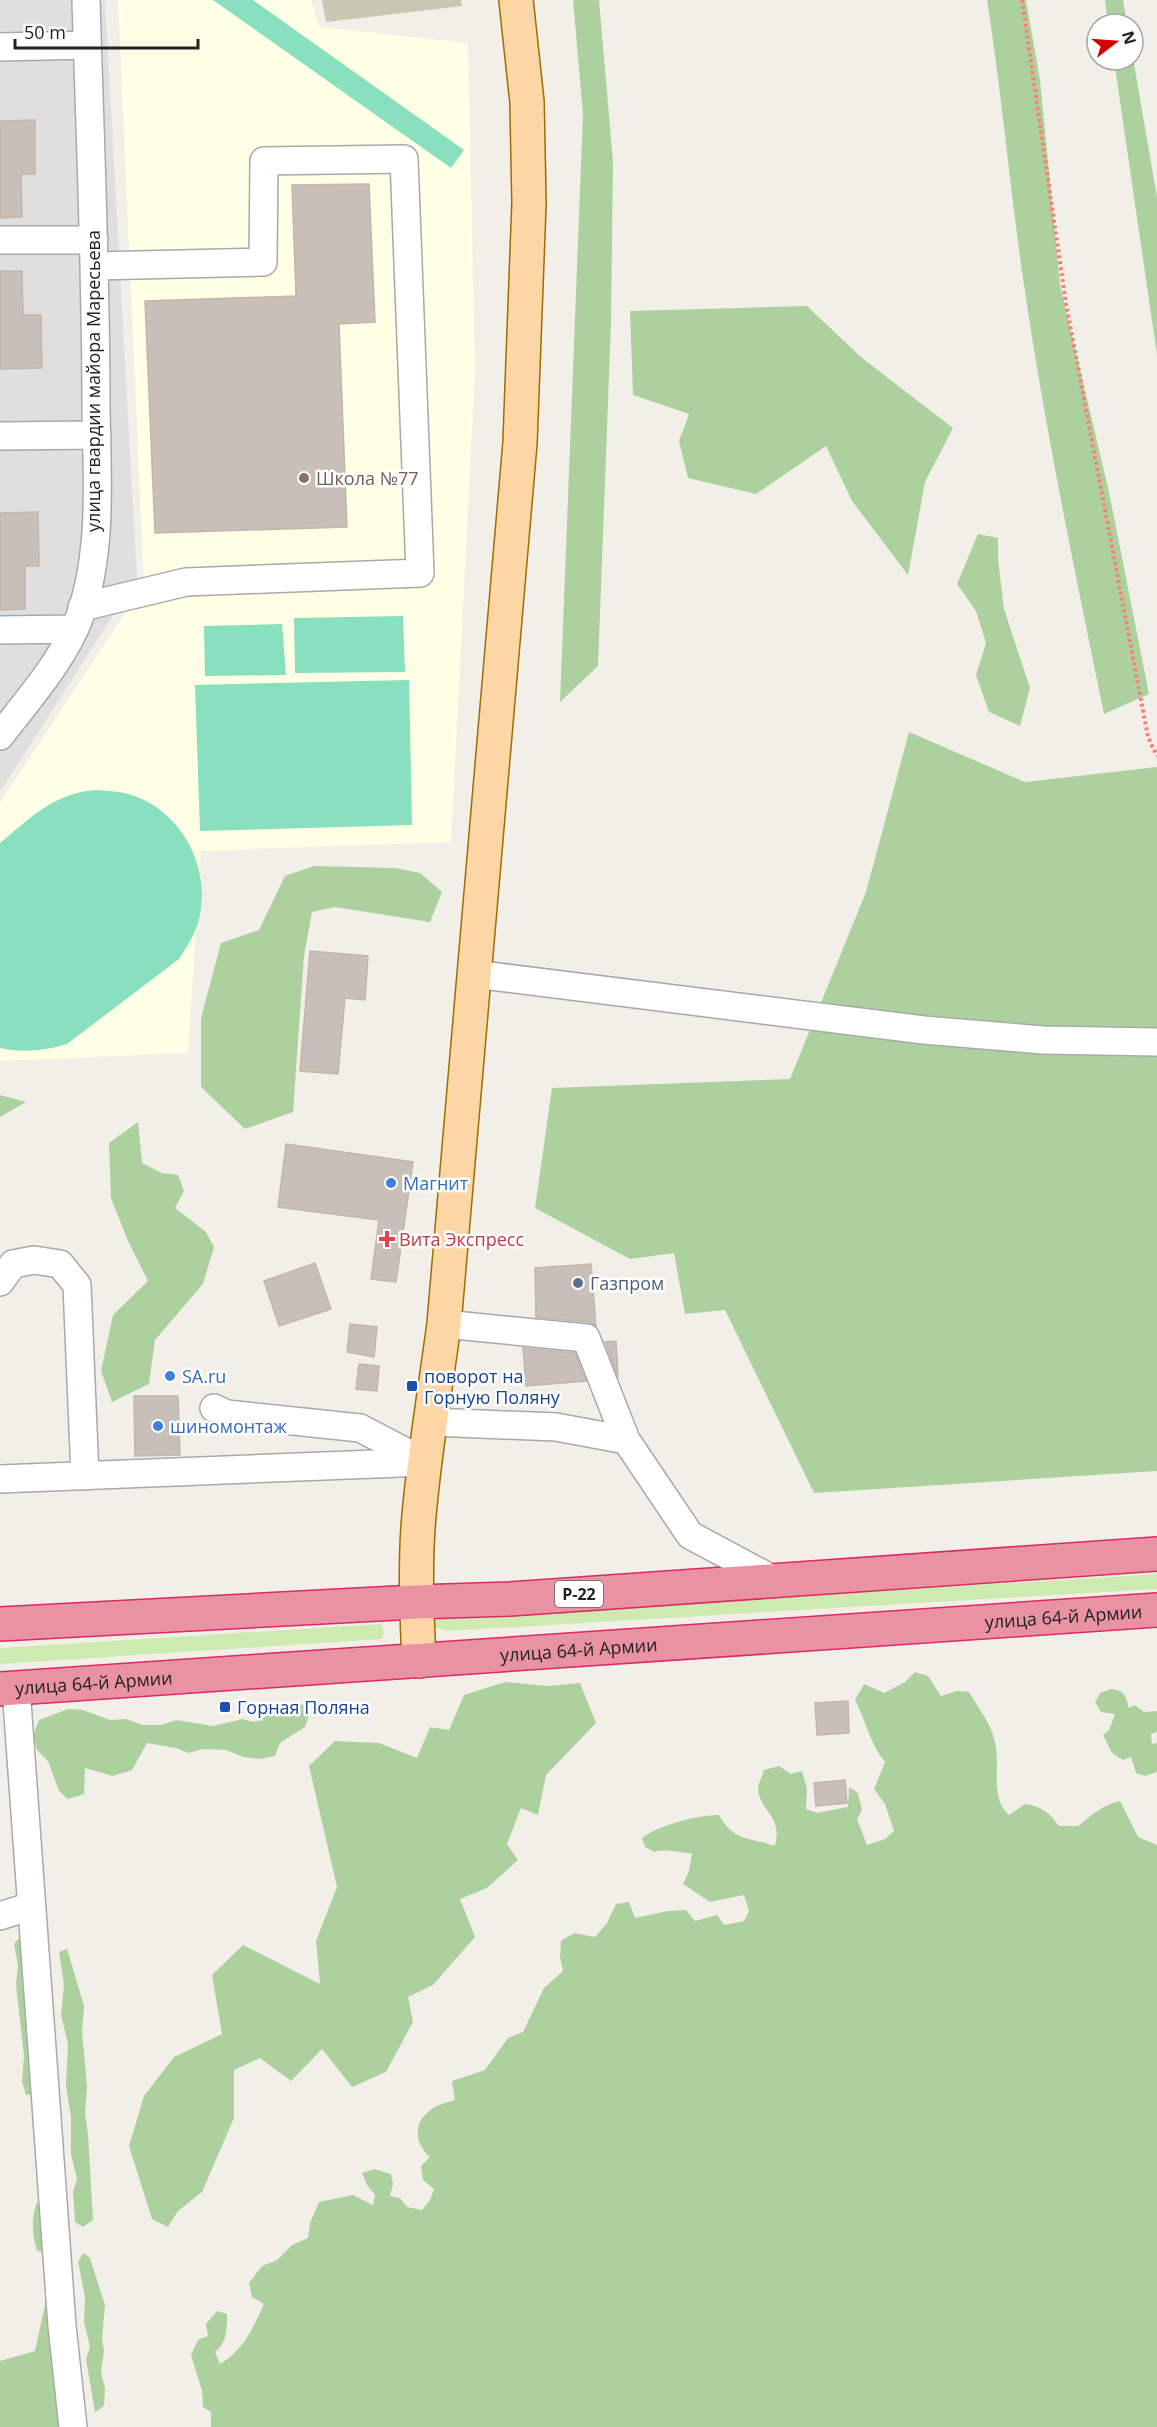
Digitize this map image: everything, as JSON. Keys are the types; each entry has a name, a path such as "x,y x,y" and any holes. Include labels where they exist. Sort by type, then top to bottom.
{"highway":[{"name":"Р-22","path":"0,1624 510,1599 1157,1554"},
{"name":"улица 64-й Армии","path":"8,1688 1157,1610"}],"main road":[{"path":"419,1661 416,1602 418,1530 444,1324 520,443 529,203 527,102 516,0"}],"street":[{"name":"улица гвардии майора Маресьева","path":"0,736 45,675 78,618 92,562 97,435 86,0"},
{"path":"0,47 87,45"},
{"path":"0,240 94,253 262,262 264,161 404,159 420,573 186,582 78,618 0,630"},
{"path":"0,436 97,435"},
{"path":"474,974 924,1030 1043,1040 1157,1042"},
{"path":"0,1282 13,1263 34,1260 60,1264 77,1285 85,1476"},
{"path":"444,1324 586,1338 626,1440 690,1535 772,1579"},
{"path":"214,1408 227,1414 360,1428 425,1462"},
{"path":"430,1422 556,1427 626,1440"},
{"path":"0,1479 425,1462"},
{"path":"8,1688 31,1906 62,2326 73,2427"},
{"path":"0,1916 31,1906"}],"path":[{"path":"1022,0 1066,303 1148,737 1157,756"}],"shaded area":[{"path":"0,0 105,0 137,578 0,792"},
{"name":"Школа №77","path":"118,0 311,0 319,27 468,43 475,372 451,842 201,851 188,1053 0,1061 0,803 144,584"},
{"path":"322,0 461,0 462,6 326,22"}],"green space":[{"path":"213,0 253,0 464,150 451,168"},
{"path":"573,0 599,0 613,162 611,323 598,666 560,702 583,114"},
{"path":"987,0 1026,0 1040,80 1060,285 1109,492 1149,694 1104,714 1061,500 1032,339"},
{"path":"1105,0 1123,0 1125,12 1106,12"},
{"path":"1116,72 1135,72 1157,197 1157,355"},
{"path":"807,306 862,358 953,428 925,482 908,575 852,501 826,446 756,494 688,478 679,441 689,414 633,395 630,311"},
{"path":"978,534 998,538 1004,609 1030,688 1020,726 989,712 976,675 986,643 976,611 957,584"},
{"path":"403,616 405,672 295,673 294,618"},
{"path":"282,624 286,675 205,676 204,626"},
{"path":"409,680 412,825 200,831 195,685"},
{"path":"909,732 1025,782 1157,767 1157,1471 814,1493 725,1310 685,1314 674,1253 630,1259 535,1208 552,1088 790,1079 866,892"},
{"path":"97,790 125,793 142,799 158,808 172,820 192,850 198,868 201,904 198,923 179,959 67,1044 34,1050 0,1048 0,843 55,801 82,792"},
{"path":"314,866 395,868 420,873 442,892 430,922 335,907 312,912 304,956 293,1112 245,1129 201,1087 201,1018 221,943 259,930 285,876"},
{"path":"0,1095 26,1102 0,1117"},
{"path":"138,1122 142,1163 162,1173 178,1175 184,1191 175,1208 206,1232 214,1247 203,1284 155,1340 149,1384 112,1402 101,1371 113,1315 148,1281 128,1241 111,1198 109,1143"},
{"path":"1157,1574 1157,1589 447,1631 435,1627 432,1622 443,1618"},
{"path":"381,1624 384,1632 382,1639 0,1664 0,1648"},
{"path":"915,1672 928,1676 941,1696 957,1691 969,1692 993,1735 997,1751 997,1790 1003,1808 1009,1815 1025,1804 1045,1811 1059,1826 1078,1826 1102,1808 1120,1801 1138,1837 1157,1845 1157,2427 211,2427 211,2412 203,2407 202,2391 191,2355 198,2340 208,2336 206,2324 217,2311 227,2314 224,2340 215,2352 220,2364 241,2346 264,2304 252,2297 249,2283 262,2266 277,2260 292,2245 308,2238 310,2223 319,2202 353,2195 373,2205 375,2195 367,2185 362,2173 374,2169 391,2174 393,2184 390,2196 400,2198 407,2207 422,2210 430,2200 434,2189 423,2180 421,2166 430,2157 422,2148 418,2138 421,2120 435,2107 455,2100 452,2081 485,2070 508,2038 523,2032 544,1988 563,1971 560,1957 561,1941 574,1933 595,1937 607,1923 616,1904 629,1902 635,1918 668,1911 686,1910 695,1921 717,1915 724,1925 744,1921 749,1911 744,1895 710,1902 683,1884 689,1871 692,1853 654,1852 645,1847 642,1838 658,1829 679,1822 719,1815 730,1830 736,1834 775,1846 776,1827 762,1803 758,1788 764,1770 779,1766 791,1774 802,1771 807,1789 806,1809 817,1813 848,1807 849,1787 858,1793 862,1810 857,1819 867,1845 885,1839 894,1831 885,1804 874,1789 885,1762 872,1740 855,1700 864,1684 884,1693 905,1682"},
{"path":"505,1682 548,1686 580,1683 596,1723 546,1775 538,1815 521,1808 507,1844 518,1860 487,1888 460,1899 475,1937 433,1985 408,1997 413,2022 386,2072 352,2087 322,2049 291,2081 260,2058 234,2070 234,2118 202,2192 178,2211 168,2227 152,2219 129,2146 144,2096 174,2057 222,2034 212,1975 243,1945 320,1984 316,1941 337,1887 309,1766 335,1741 379,1743 417,1758 430,1727 449,1730 464,1695"},
{"path":"1111,1689 1124,1694 1129,1708 1135,1705 1144,1712 1157,1711 1157,1732 1151,1734 1152,1744 1157,1743 1157,1772 1145,1776 1136,1773 1131,1757 1123,1760 1112,1753 1103,1735 1109,1730 1115,1714 1101,1712 1095,1702 1100,1693"},
{"path":"293,1704 306,1705 310,1713 305,1727 280,1743 275,1756 260,1759 243,1757 226,1750 204,1749 188,1753 176,1748 147,1743 132,1770 113,1776 85,1768 84,1794 68,1799 59,1791 48,1761 37,1750 33,1735 39,1720 68,1709 83,1710 110,1720 126,1719 143,1725 161,1725 177,1720 213,1726 242,1719 254,1722"},
{"path":"22,1934 34,2094 26,2095 22,2082 24,2056 16,1985 18,1965 14,1944"},
{"path":"67,1949 84,2006 82,2032 87,2086 85,2113 93,2220 83,2227 75,2222 73,2192 77,2179 71,2154 71,2117 66,2086 68,2044 61,2015 64,1985 59,1952"},
{"path":"37,2202 42,2207 44,2252 37,2251 34,2239 33,2220"},
{"path":"84,2253 90,2258 105,2305 101,2372 105,2388 104,2406 95,2412 86,2359 90,2347 84,2322 85,2297 78,2261"},
{"path":"46,2300 55,2320 64,2427 0,2427 0,2361 35,2351"}],"building":[{"path":"35,120 35,174 21,174 22,217 0,218 0,121"},
{"path":"369,184 375,322 339,324 347,527 155,533 145,301 296,296 292,185"},
{"path":"0,271 22,271 23,315 41,315 42,368 0,369"},
{"path":"38,512 39,566 25,566 25,609 0,610 0,513"},
{"path":"310,951 368,956 365,1000 345,998 338,1074 300,1071"},
{"path":"286,1144 413,1162 396,1282 371,1279 379,1220 278,1207"},
{"path":"315,1263 331,1309 279,1326 264,1281"},
{"path":"591,1264 596,1326 588,1322 536,1317 535,1268"},
{"path":"350,1324 377,1327 374,1357 347,1352"},
{"path":"616,1341 618,1377 605,1342"},
{"path":"523,1348 575,1353 586,1381 526,1386"},
{"path":"359,1364 379,1366 377,1391 356,1389"},
{"path":"134,1396 178,1396 180,1455 135,1456"},
{"path":"848,1701 849,1733 817,1735 815,1703"},
{"path":"845,1780 847,1803 816,1806 814,1783"}],"place":[{"name":"Школа №77","path":"304,478"},
{"name":"Магнит","path":"391,1183"},
{"name":"Вита Экспресс","path":"387,1239"},
{"name":"Газпром","path":"578,1283"},
{"name":"SA.ru","path":"170,1376"},
{"name":"поворот на Горную Поляну","path":"412,1386"},
{"name":"шиномонтаж","path":"158,1426"},
{"name":"Горная Поляна","path":"225,1707"}]}
